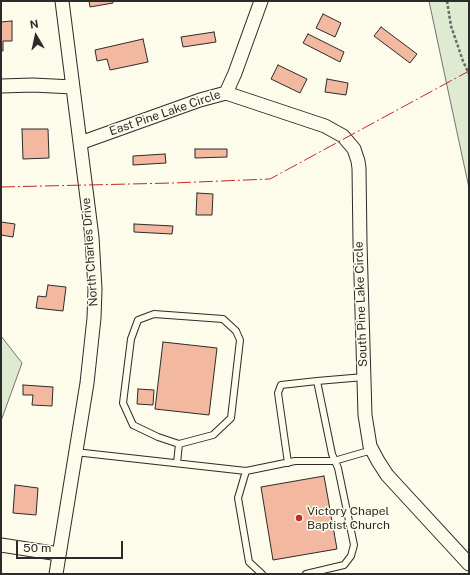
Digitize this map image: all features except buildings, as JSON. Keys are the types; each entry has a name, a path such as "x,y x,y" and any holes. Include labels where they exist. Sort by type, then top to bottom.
{"street":[{"name":"North Charles Drive","path":"56,574 87,383 94,318 95,289 92,237 62,1"},
{"name":"East Pine Lake Circle","path":"80,143 200,100 226,94 261,1"},
{"path":"1,86 73,86"},
{"name":"South Pine Lake Circle","path":"226,94 325,126 343,136 354,149 359,168 366,429 378,461 387,475 469,564"},
{"path":"1,545 59,554"}],"lane":[{"path":"154,314 223,319 236,331 240,340 230,418 214,435 179,444 158,437 133,425 123,403 131,339 138,320 154,314"},
{"path":"288,463 278,393 281,385 364,377"},
{"path":"306,574 344,565 351,556 354,545 338,468 334,461 317,381"},
{"path":"177,463 179,444"},
{"path":"75,452 246,471 295,461 334,461 373,450"},
{"path":"246,471 238,498 249,562 262,574"}],"path":[{"path":"446,1 451,26 463,62 469,74"}],"green space":[{"path":"429,1 469,1 469,188 449,95"},
{"path":"1,336 22,363 1,421"}],"power":[{"path":"1,187 270,179 469,71"}],"place":[{"name":"Victory Chapel Baptist Church","path":"299,518"}]}
